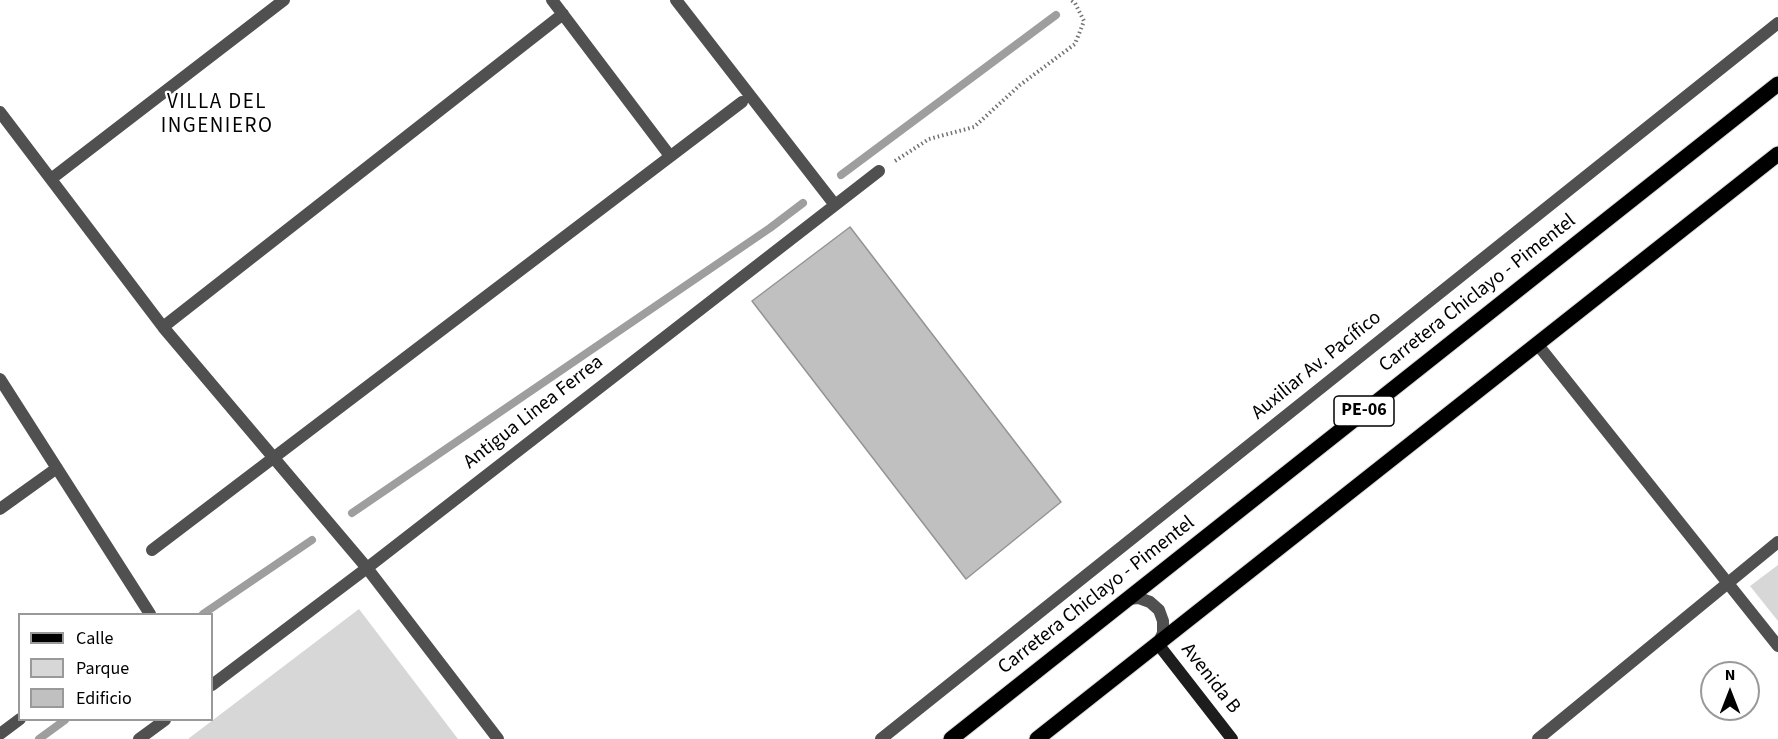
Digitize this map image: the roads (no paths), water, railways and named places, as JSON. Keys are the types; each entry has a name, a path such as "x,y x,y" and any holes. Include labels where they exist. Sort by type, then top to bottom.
{"main road":[{"name":"Carretera Chiclayo - Pimentel","path":"951,739 1778,84"},
{"name":"PE-06","path":"1037,739 1778,154"}],"street":[{"path":"51,179 284,0"},
{"path":"552,0 670,156"},
{"path":"676,0 835,205"},
{"path":"163,327 563,14"},
{"name":"Auxiliar Av. Pacífico","path":"881,739 1778,23"},
{"path":"153,550 742,102"},
{"path":"0,112 163,327 367,568 498,739"},
{"name":"Antigua Linea Ferrea","path":"213,684 367,568 879,171"},
{"path":"1538,345 1778,646"},
{"path":"0,379 149,613"},
{"path":"0,509 57,468"},
{"path":"1539,739 1778,542"},
{"path":"1127,599 1139,598 1150,602 1159,610 1163,621 1163,633 1158,644"},
{"name":"Avenida B","path":"1158,644 1232,739"},
{"path":"0,734 18,720"},
{"path":"139,739 164,721"}],"waterway":[{"path":"841,175 1056,15"},
{"path":"352,513 770,228 803,203"},
{"path":"204,613 312,540"},
{"path":"39,739 64,721"}],"district":[{"name":"VILLA DEL INGENIERO","path":"217,115"}]}
